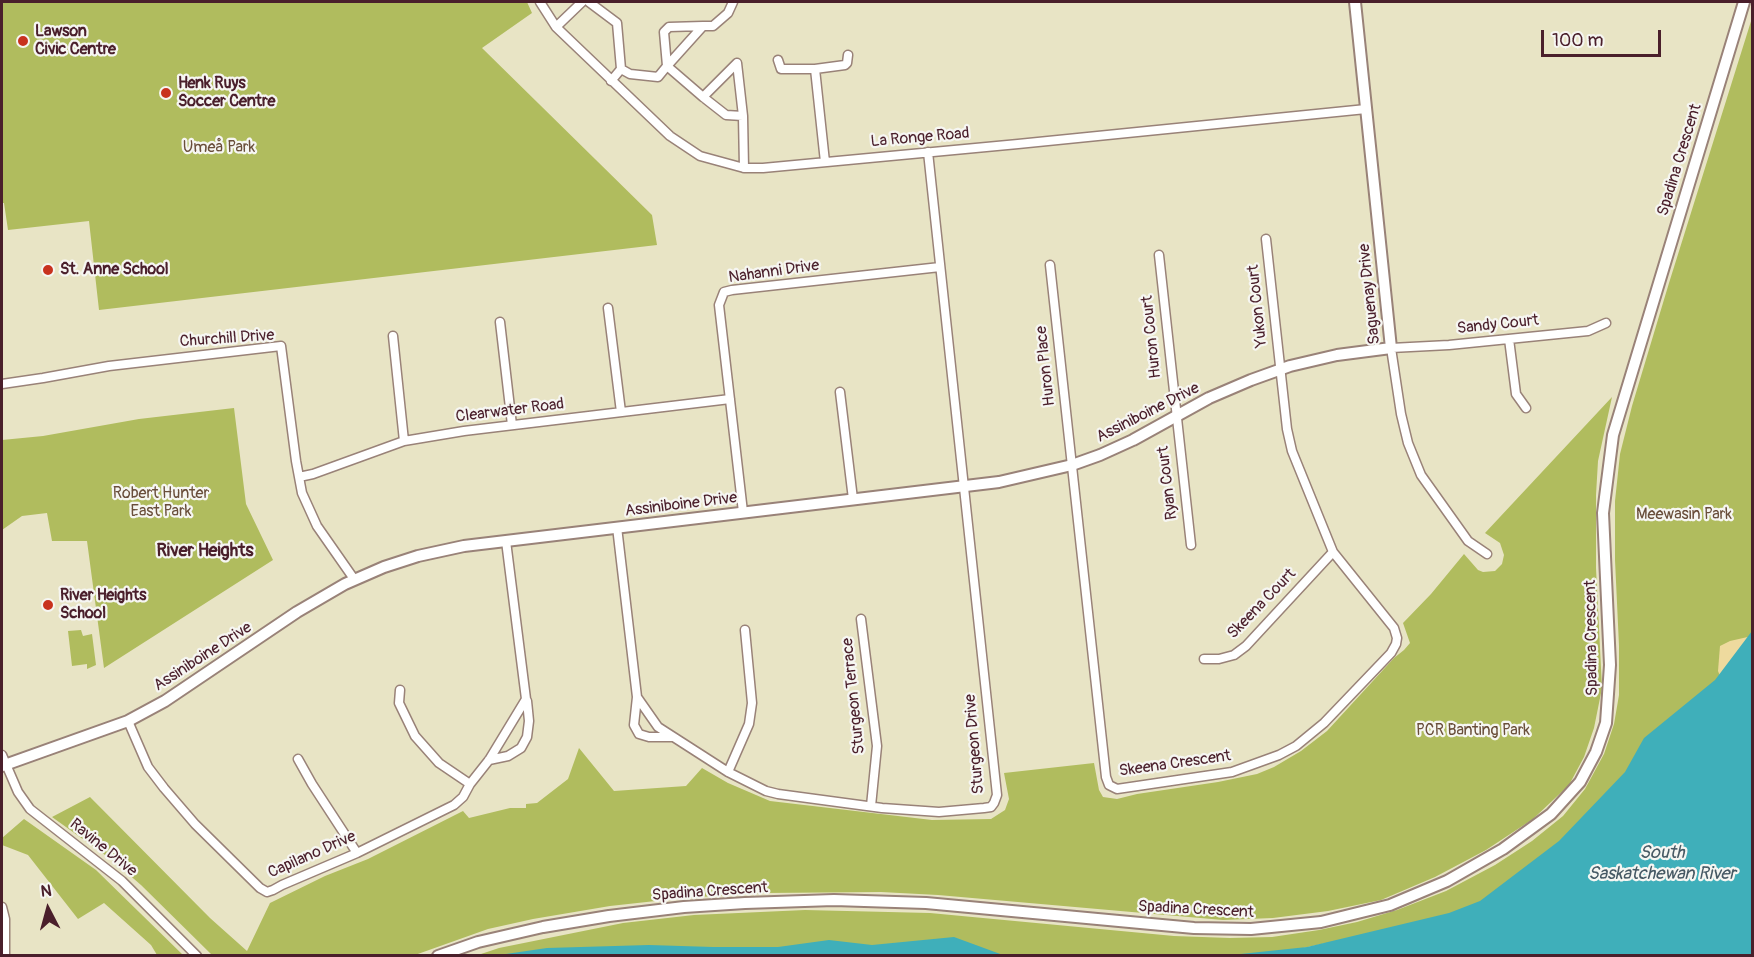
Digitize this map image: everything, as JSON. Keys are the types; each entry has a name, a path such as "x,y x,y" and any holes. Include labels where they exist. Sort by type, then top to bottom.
{"street":[{"name":"La Ronge Road","path":"540,2 556,27 670,136 700,156 744,168 1366,109"},
{"path":"556,27 582,2"},
{"path":"590,2 617,23 621,69 611,81"},
{"path":"733,2 728,13 713,26 669,27 664,32 667,66 726,115 743,116"},
{"name":"Saguenay Drive","path":"1355,2 1391,348 1401,414 1408,443 1421,475 1468,541 1488,554"},
{"name":"Spadina Crescent","path":"438,956 478,942 543,927 684,907 745,903 834,900 926,903 1194,928 1251,929 1321,922 1390,904 1447,881 1503,849 1551,814 1580,782 1596,752 1606,723 1610,666 1603,513 1613,435 1744,2"},
{"path":"621,69 630,74 658,77 703,27"},
{"path":"778,60 781,69 815,69 844,65 847,63 848,55"},
{"path":"703,97 736,63 743,116 744,168"},
{"path":"815,69 825,162"},
{"path":"928,152 964,487"},
{"name":"Yukon Court","path":"1266,239 1280,369"},
{"name":"Huron Court","path":"1159,255 1175,417"},
{"name":"Huron Place","path":"1050,264 1072,465"},
{"name":"Nahanni Drive","path":"743,512 719,306 724,292 940,267"},
{"path":"608,308 621,412"},
{"path":"500,322 512,425"},
{"name":"Sandy Court","path":"1391,348 1588,331 1606,323"},
{"path":"393,336 404,441"},
{"path":"1509,339 1516,394 1526,408"},
{"name":"Churchill Drive","path":"2,384 109,366 281,346 302,493 316,526 354,579"},
{"name":"Assiniboine Drive","path":"3,762 128,721 165,701 297,612 354,579 418,556 464,546 999,482 1072,465 1133,440 1216,395 1280,369 1337,354 1391,348"},
{"name":"Skeena Crescent","path":"1072,465 1106,777 1109,784 1117,789 1232,772 1279,755 1296,746 1324,723 1391,653 1397,638 1394,628 1333,552 1292,451 1280,369"},
{"path":"840,392 853,499"},
{"name":"Clearwater Road","path":"299,477 404,441 512,425 730,399"},
{"name":"Ryan Court","path":"1175,417 1191,545"},
{"name":"Sturgeon Drive","path":"637,697 658,727 728,772 766,791 871,806 939,812 991,807 997,799 964,487"},
{"name":"Sturgeon Drive","path":"617,527 637,697 634,725 639,734 649,737 673,737"},
{"path":"489,760 508,756 521,748 527,737 530,721 507,542"},
{"name":"Skeena Court","path":"1204,659 1219,659 1234,655 1246,646 1333,552"},
{"name":"Sturgeon Terrace","path":"861,619 877,746 871,806"},
{"path":"728,772 749,724 752,704 745,630"},
{"path":"400,690 399,704 415,736 439,763 470,784"},
{"name":"Capilano Drive","path":"128,721 148,767 164,788 195,824 260,888 267,892 357,853 454,805 463,797 489,760 526,699"},
{"path":"298,759 357,853"},
{"name":"Ravine Drive","path":"3,762 18,792 30,809 122,881 198,956"},
{"path":"2,907 5,920 5,956"}],"green space":[{"name":"Umeå Park","path":"2,2 527,2 532,13 482,48 652,215 657,245 99,310 89,221 8,230 4,203 2,203"},
{"name":"Meewasin Park","path":"1752,18 1752,648 1580,831 1478,911 1270,955 1001,956 932,945 475,956 499,948 623,923 694,915 805,910 930,913 1174,936 1272,937 1357,922 1397,910 1446,891 1495,865 1532,841 1563,816 1585,789 1604,754 1614,724 1619,695 1615,501 1620,454 1669,283"},
{"name":"PCR Banting Park","path":"1612,397 1598,461 1596,495 1596,568 1602,688 1594,728 1584,757 1569,785 1533,819 1486,850 1435,877 1381,900 1328,911 1273,918 1223,920 938,895 881,892 764,893 683,898 610,906 533,919 488,929 415,955 212,955 141,885 112,860 52,817 90,797 210,918 247,951 270,903 325,876 368,859 463,811 469,818 510,808 526,808 526,804 537,803 568,779 579,748 614,791 686,786 702,768 728,783 770,801 932,820 991,819 1005,810 1009,799 1004,773 1094,763 1099,790 1103,797 1117,799 1257,774 1301,751 1327,731 1404,650 1410,643 1403,623 1464,554 1478,570 1483,572 1495,571 1502,564 1504,555 1500,543 1485,533"},
{"name":"Robert Hunter East Park","path":"234,408 246,504 273,560 104,668 87,541 52,541 47,513 22,516 2,530 2,440 43,436 139,419"},
{"path":"81,630 83,636 92,634 96,665 87,669 87,664 72,666 68,631"},
{"path":"24,819 96,870 183,955 157,955 151,945 104,903 78,919 28,855 2,845 2,838"}],"sand":[{"path":"1752,636 1720,676 1718,671 1720,646"}],"water":[{"name":"South Saskatchewan River","path":"1752,631 1752,955 1231,955 1307,947 1449,913 1480,901 1559,841 1625,772 1644,738 1715,680"},
{"path":"954,937 1003,955 499,955 547,948 649,945 778,947 829,940 872,945"}],"place":[{"name":"Lawson Civic Centre","path":"23,41"},
{"name":"Henk Ruys Soccer Centre","path":"166,93"},
{"name":"St. Anne School","path":"48,270"},
{"name":"River Heights School","path":"48,605"}],"district":[{"name":"River Heights","path":"205,551"}]}
